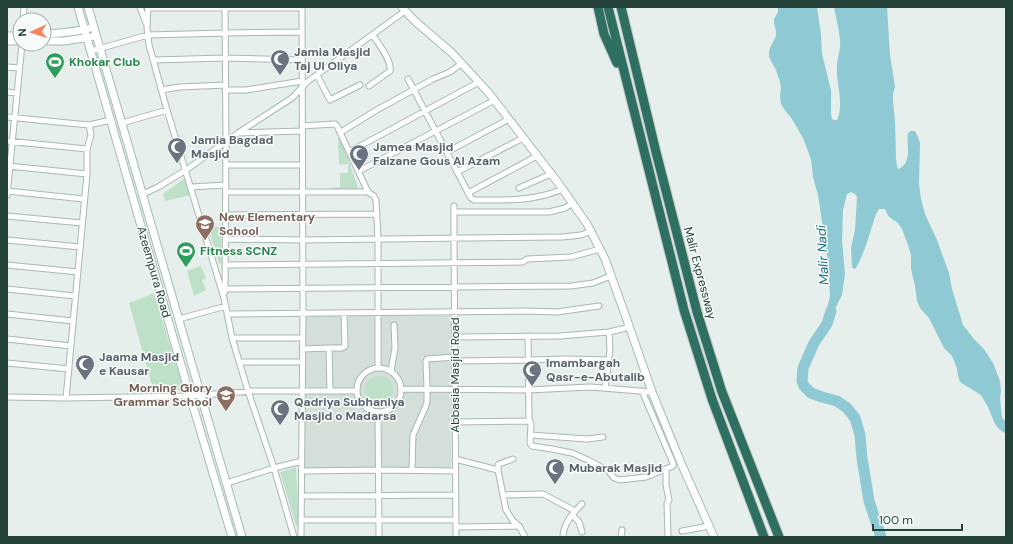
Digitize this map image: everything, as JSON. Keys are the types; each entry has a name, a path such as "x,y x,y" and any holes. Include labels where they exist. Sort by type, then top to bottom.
{"highway":[{"path":"598,7 604,34 630,92"},
{"name":"Malir Expressway","path":"608,7 684,310 712,399 764,537"},
{"name":"Malir Expressway","path":"621,7 697,312 722,392 779,537"}],"main road":[{"name":"Azeempura Road","path":"78,7 232,537"},
{"name":"Azeempura Road","path":"88,7 242,537"},
{"path":"404,9 416,22 462,63 495,100 508,119 563,189 592,232 605,259 652,392 681,463 714,537"},
{"path":"52,34 84,30 94,27"},
{"path":"52,41 87,38 97,35"}],"street":[{"path":"140,7 147,28 149,45 161,90 224,298 232,338 274,468 294,537"},
{"path":"224,298 226,289 225,7"},
{"path":"147,28 148,8 302,7 303,313 301,537"},
{"path":"143,194 186,170 226,141 292,98 302,87 317,75 373,35 404,9"},
{"path":"91,50 148,35 302,32"},
{"path":"369,86 390,70 389,62 373,35"},
{"path":"7,195 10,141 15,117 21,52"},
{"path":"154,60 225,58 302,60"},
{"path":"341,132 375,111 433,79 450,72 462,63"},
{"path":"7,67 19,68"},
{"path":"317,75 330,100 360,85"},
{"path":"408,79 471,198 474,200 509,200 541,196 563,189"},
{"path":"161,90 180,87 246,90 302,81"},
{"path":"350,152 479,82"},
{"path":"7,92 17,93"},
{"path":"358,171 436,132 495,100"},
{"path":"122,123 167,110"},
{"path":"7,117 90,125 111,120"},
{"path":"447,152 508,119"},
{"path":"302,126 335,124 341,132 368,192 374,196 376,200 378,239 378,368"},
{"path":"66,398 87,174 87,149 91,135 90,125"},
{"path":"238,133 302,132"},
{"path":"457,172 523,138"},
{"path":"10,141 87,149"},
{"path":"468,193 537,156"},
{"path":"226,165 302,165"},
{"path":"8,166 87,174"},
{"path":"519,188 551,174"},
{"path":"191,187 226,184"},
{"path":"7,191 84,198"},
{"path":"226,192 368,192"},
{"path":"454,212 548,212 565,208 573,203"},
{"name":"Abbasia Masjid Road","path":"454,206 456,537"},
{"path":"226,215 377,214"},
{"path":"7,216 82,223"},
{"path":"226,240 562,237 592,232"},
{"path":"7,240 80,248"},
{"path":"226,265 524,262 528,259 571,257 600,249"},
{"path":"7,265 78,272"},
{"path":"226,289 571,286 593,283 611,276"},
{"path":"7,289 75,296"},
{"path":"179,319 226,306"},
{"path":"228,314 557,312 599,306"},
{"path":"302,349 342,348 345,346 344,313"},
{"path":"7,314 73,321"},
{"path":"391,371 395,348 394,325"},
{"path":"455,337 560,336 609,332 630,327"},
{"path":"605,388 610,350 609,332"},
{"path":"528,336 529,419 531,424 530,443 532,446 572,453 607,469 614,478 620,480 646,477 656,472 666,470 673,466 673,463 642,391"},
{"path":"232,338 302,338"},
{"path":"7,339 71,346"},
{"path":"329,348 330,391"},
{"path":"412,470 413,435 425,408 427,399 427,360 528,360 566,358 609,360"},
{"path":"240,362 302,362"},
{"path":"7,363 68,369"},
{"path":"378,368 385,368 391,371 400,382 402,389 401,396 392,408 386,411 378,412 366,408 357,391 359,382 365,373 371,369 378,368"},
{"path":"402,389 528,390 590,387 652,392"},
{"path":"7,397 66,398 190,396 248,391 357,391"},
{"path":"378,412 379,537"},
{"path":"455,422 530,421"},
{"path":"531,435 587,439 603,437"},
{"path":"455,459 498,470"},
{"path":"513,459 499,464 498,470 506,510 513,521 519,526 525,537"},
{"path":"227,483 302,461"},
{"path":"666,470 666,485 669,500 667,503 668,537"},
{"path":"302,471 455,471"},
{"path":"502,494 543,494 574,513 582,532"},
{"path":"302,496 455,495"},
{"path":"563,537 565,526 582,504"},
{"path":"302,520 456,520"},
{"path":"456,527 519,526"},
{"path":"682,531 709,526"},
{"path":"621,537 622,530"}],"shaded area":[{"path":"306,316 452,316 451,467 304,469"}],"green space":[{"path":"338,138 341,138 359,191 331,191 331,188 340,187 340,173 348,173 348,164 339,165"},
{"path":"185,178 191,195 165,201 163,194"},
{"path":"208,227 221,227 222,263 219,264"},
{"path":"201,266 206,278 202,280 206,290 194,296 187,271"},
{"path":"154,293 184,391 153,389 129,303"},
{"path":"379,376 389,380 393,390 389,400 379,404 369,400 365,390 369,380"},
{"path":"296,467 299,525 296,526 280,472"}],"water":[{"path":"778,7 817,7 822,54 831,90 831,114 832,119 837,120 840,108 837,67 840,44 834,7 887,7 890,55 895,87 893,101 897,167 899,169 906,162 908,152 908,133 915,131 920,143 919,184 925,214 937,240 949,273 952,289 963,325 984,349 993,363 1000,381 1002,418 1006,422 1006,434 995,424 981,395 960,382 957,368 952,356 944,348 929,318 920,308 917,301 911,269 911,255 908,245 902,229 898,223 889,217 885,209 879,209 876,214 859,262 856,268 854,269 852,267 851,248 855,230 857,197 851,192 847,194 843,210 842,240 845,274 842,295 827,324 826,313 830,296 828,262 811,159 803,138 781,104 780,82 769,57 770,48 776,36 774,19 778,12"}],"waterway":[{"name":"Malir Nadi","path":"831,311 827,324 814,343 803,368 802,381 804,386 811,393 837,401 847,408 855,418 860,435 869,501 881,537"}],"place":[{"name":"Jamia Masjid Taj Ul Oliya","path":"280,76"},
{"name":"Khokar Club","path":"55,79"},
{"name":"Jamia Bagdad Masjid","path":"177,164"},
{"name":"Jamea Masjid Faizane Gous Al Azam","path":"359,171"},
{"name":"New Elementary School","path":"205,241"},
{"name":"Fitness SCNZ","path":"186,268"},
{"name":"Jaama Masjid e Kausar","path":"85,381"},
{"name":"Imambargah Qasr-e-Abutalib","path":"532,387"},
{"name":"Morning Glory Grammar School","path":"226,412"},
{"name":"Qadriya Subhaniya Masjid o Madarsa","path":"280,426"},
{"name":"Mubarak Masjid","path":"555,485"}]}
